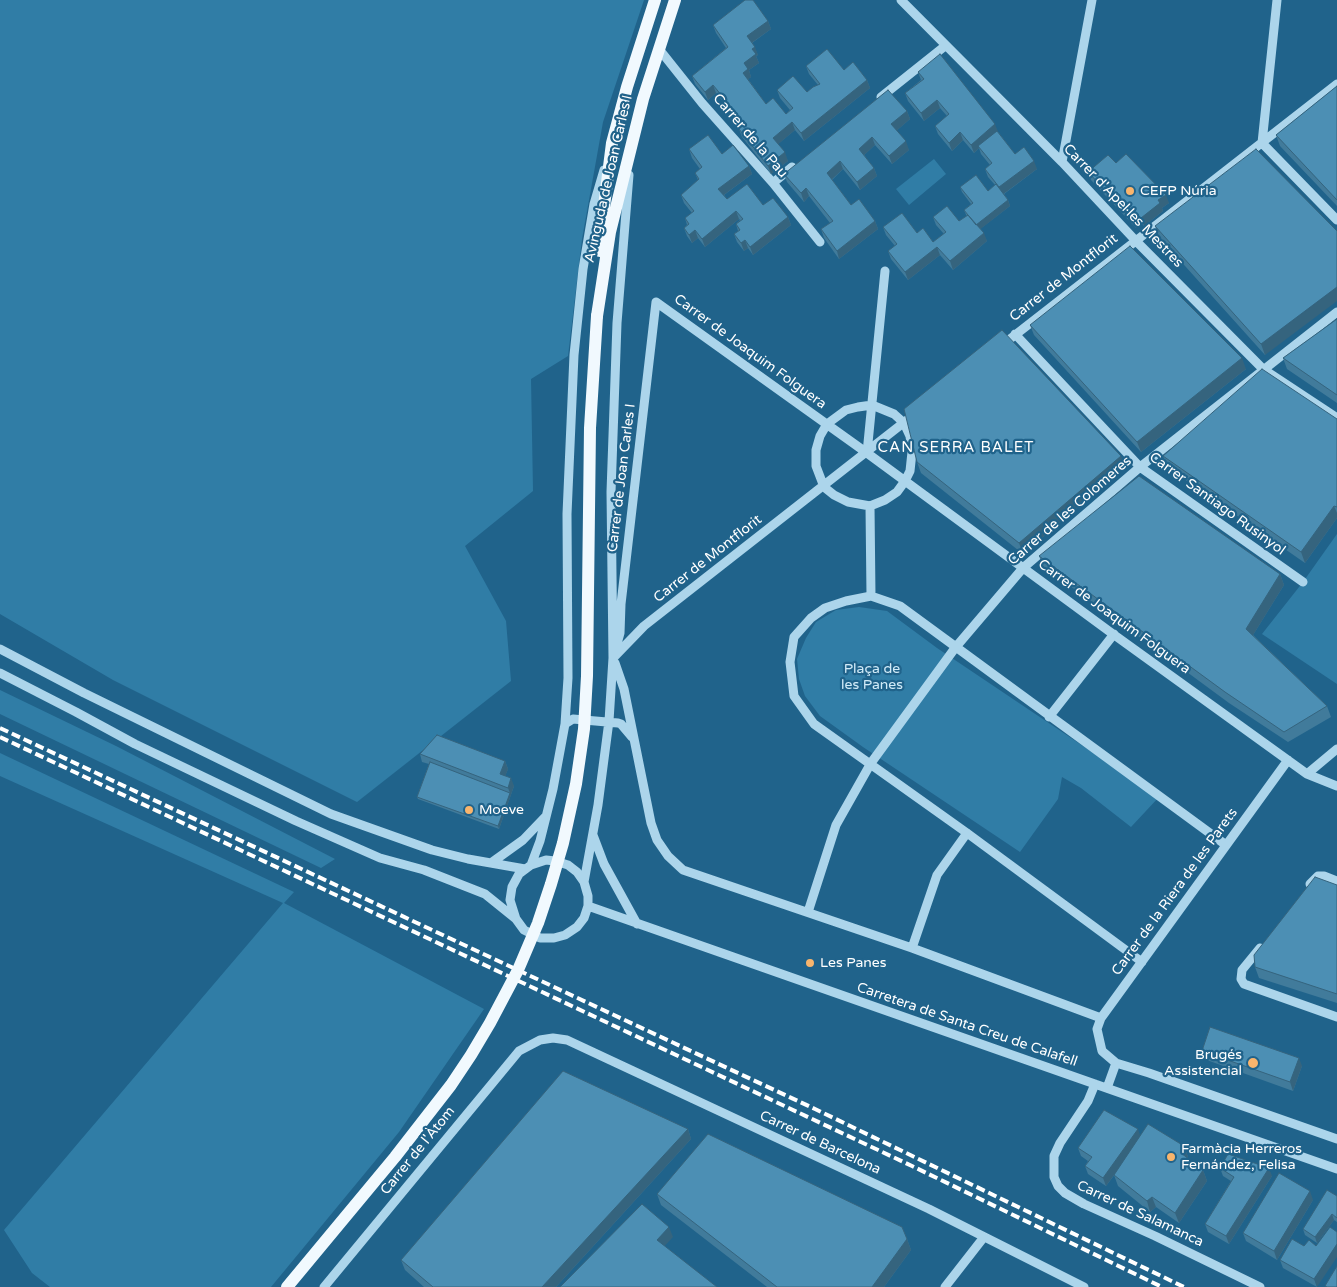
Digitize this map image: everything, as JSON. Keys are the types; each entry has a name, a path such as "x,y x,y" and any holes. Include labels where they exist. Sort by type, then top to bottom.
{"main road":[{"name":"Avinguda de Joan Carles I","path":"597,316 601,230 612,143 627,87 656,0"},
{"name":"Avinguda de Joan Carles I","path":"597,316 610,232 642,99 676,0"},
{"path":"287,1287 395,1157 471,1055 518,970 538,924 551,884 563,843 572,801 584,729 587,676 590,428 597,316"}],"street":[{"name":"Carrer d'Apel·les Mestres","path":"901,0 1264,369 1337,418"},
{"path":"1062,162 1092,0"},
{"path":"1277,0 1262,143 1337,220"},
{"path":"872,104 945,46"},
{"name":"Carrer de la Pau","path":"658,49 702,103 773,183 820,242"},
{"name":"Carrer de Montflorit","path":"992,352 1337,84"},
{"name":"Avinguda de Joan Carles I","path":"528,867 540,841 562,748 565,724 568,678 567,514 574,354 583,269 594,204 612,143"},
{"path":"584,882 593,835 609,721 613,658 611,492 617,323 631,147"},
{"path":"773,183 803,159"},
{"path":"867,453 885,271"},
{"name":"Carrer de Joan Carles I","path":"613,658 620,633 656,302"},
{"name":"Carrer de Joaquim Folguera","path":"656,302 867,453 1307,774 1337,786"},
{"name":"Carrer de les Colomeres","path":"808,912 836,826 871,763 955,648 1023,568 1140,467 1337,312"},
{"name":"Carrer Santiago Rusinyol","path":"1015,334 1140,467 1303,582"},
{"path":"872,405 894,414 904,423 910,436 912,452 910,471 897,492 885,500 870,506 848,502 834,496 824,487 816,466 816,450 820,436 827,424 846,410 872,405"},
{"path":"904,423 923,408"},
{"name":"Carrer de Montflorit","path":"613,658 644,626 904,423"},
{"path":"870,506 871,596"},
{"path":"1142,962 871,763 814,724 794,696 790,662 794,637 811,618 825,608 846,601 871,596 900,606 1226,845"},
{"path":"1049,717 1114,634"},
{"path":"0,649 84,693 331,814 432,850 468,859 528,867"},
{"path":"613,658 624,689 651,823 657,840 668,856 683,870 912,948 1102,1018"},
{"path":"0,673 144,749 296,821 380,858 424,870 484,894 516,919 524,930 540,938 554,938 565,935 577,928 584,918 588,906 588,896 584,882 568,865 555,861 546,860 528,867 519,874 512,887 510,900 516,919"},
{"path":"565,724 573,719 609,721 621,724 634,740"},
{"path":"1307,774 1337,749"},
{"name":"Carrer de la Riera de les Parets","path":"1116,1063 1102,1051 1100,1045 1097,1030 1102,1018 1288,760"},
{"path":"491,863 522,840 546,815"},
{"path":"912,948 937,875 967,833"},
{"path":"593,835 604,864 637,924"},
{"path":"1302,895 1318,876 1324,876 1337,881"},
{"name":"Carretera de Santa Creu de Calafell","path":"588,906 1337,1169"},
{"path":"1266,940 1242,970 1241,979 1244,984 1337,1017"},
{"name":"Carrer de Barcelona","path":"540,1040 553,1038 567,1040 929,1209 1084,1287"},
{"name":"Carrer de l'Àtom","path":"324,1287 507,1065 519,1052 540,1040"},
{"path":"1107,1088 1116,1063 1337,1139"},
{"name":"Carrer de Salamanca","path":"1095,1084 1088,1101 1060,1143 1054,1156 1054,1177 1058,1186 1065,1194 1084,1204 1260,1287"},
{"path":"946,1287 984,1237"}],"green space":[{"path":"0,0 644,0 603,122 582,239 568,356 531,379 533,491 465,546 506,621 511,681 357,802 113,680 0,614"},
{"path":"934,159 946,174 909,205 896,189"},
{"path":"1337,534 1337,684 1262,634 1303,582"},
{"name":"Plaça de les Panes","path":"859,607 887,611 937,648 1159,797 1131,827 1081,788 1062,777 1058,799 1020,852 820,716 805,696 799,679 797,659 806,638 816,622 836,610"},
{"path":"0,690 116,746 335,859 321,868 0,714"},
{"path":"0,753 294,892 284,903 484,1009 399,1132 271,1287 50,1287 32,1273 4,1230 283,903 0,776"}],"building":[{"path":"745,0 753,0 768,21 747,36 755,47 752,49 756,54 744,63 748,69 743,73 766,104 773,98 786,114 793,108 777,90 793,76 807,92 820,84 806,66 827,49 844,70 853,62 867,80 801,133 792,122 773,138 785,152 768,166 739,129 745,124 713,85 705,92 692,76 728,47 713,25"},
{"path":"940,54 995,124 971,145 960,132 949,143 935,126 949,114 937,100 921,113 905,93 924,79 918,72"},
{"path":"1337,86 1337,200 1276,135"},
{"path":"888,90 907,111 891,124 906,141 889,156 872,137 859,149 874,168 857,182 840,161 827,173 851,205 859,199 875,221 837,251 821,229 833,221 806,188 801,193 784,174"},
{"path":"997,131 1015,154 1024,147 1034,161 999,187 985,169 992,163 978,146"},
{"path":"708,135 722,154 733,145 749,166 718,189 727,199 747,184 763,205 773,198 788,217 750,247 745,240 741,243 734,234 740,230 736,224 743,219 736,211 702,239 695,230 689,235 684,228 689,224 685,218 694,211 681,195 699,179 695,173 702,167 689,149"},
{"path":"1256,149 1337,231 1337,287 1261,344 1155,226"},
{"name":"CEFP Núria","path":"1126,154 1166,195 1158,200 1160,203 1141,218 1139,216 1133,220 1088,172 1108,155 1116,163"},
{"path":"976,175 988,191 996,184 1008,200 976,225 964,210 973,203 960,187"},
{"path":"947,206 959,221 968,215 984,233 950,261 937,247 905,272 888,251 897,244 883,227 902,213 917,233 923,228 933,242 946,232 933,217"},
{"path":"1130,246 1242,358 1137,442 1030,325"},
{"path":"1337,319 1337,395 1283,358"},
{"path":"1002,330 1121,456 1019,543 917,462 904,409"},
{"path":"1262,369 1337,419 1337,507 1334,506 1301,552 1163,456"},
{"path":"1139,476 1280,574 1246,629 1327,706 1284,732 1225,692 1039,556"},
{"path":"437,735 505,761 500,774 511,778 508,788 420,754"},
{"path":"430,762 510,793 498,826 417,797"},
{"path":"1315,877 1337,885 1337,994 1255,967 1254,955"},
{"name":"Brugés Assistencial","path":"1210,1027 1299,1058 1290,1082 1202,1051"},
{"path":"563,1071 688,1129 542,1287 433,1287 401,1260"},
{"path":"1104,1110 1138,1129 1103,1178 1085,1166 1092,1157 1078,1148"},
{"path":"1148,1124 1184,1146 1181,1153 1203,1170 1175,1213 1152,1197 1147,1201 1114,1175"},
{"path":"708,1134 902,1227 907,1239 872,1287 777,1287 657,1194"},
{"path":"1228,1154 1269,1168 1226,1236 1205,1224 1234,1177 1220,1168"},
{"path":"1279,1173 1310,1191 1274,1251 1243,1233"},
{"path":"1327,1190 1337,1196 1337,1218 1332,1214 1315,1237 1303,1229"},
{"path":"642,1204 669,1227 657,1240 717,1287 560,1287"},
{"path":"1330,1227 1337,1232 1337,1244 1314,1279 1280,1260 1292,1239 1304,1246 1309,1240 1316,1246"},
{"path":"1337,1266 1337,1287 1325,1286"}],"railway":[{"path":"0,728 815,1109 1184,1287"},
{"path":"0,737 912,1166 1162,1287"}],"place":[{"name":"CEFP Núria","path":"1130,191"},
{"name":"Moeve","path":"469,810"},
{"name":"Les Panes","path":"810,963"},
{"name":"Brugés Assistencial","path":"1253,1063"},
{"name":"Farmàcia Herreros Fernández, Felisa","path":"1171,1157"}],"district":[{"name":"CAN SERRA BALET","path":"956,448"}]}
